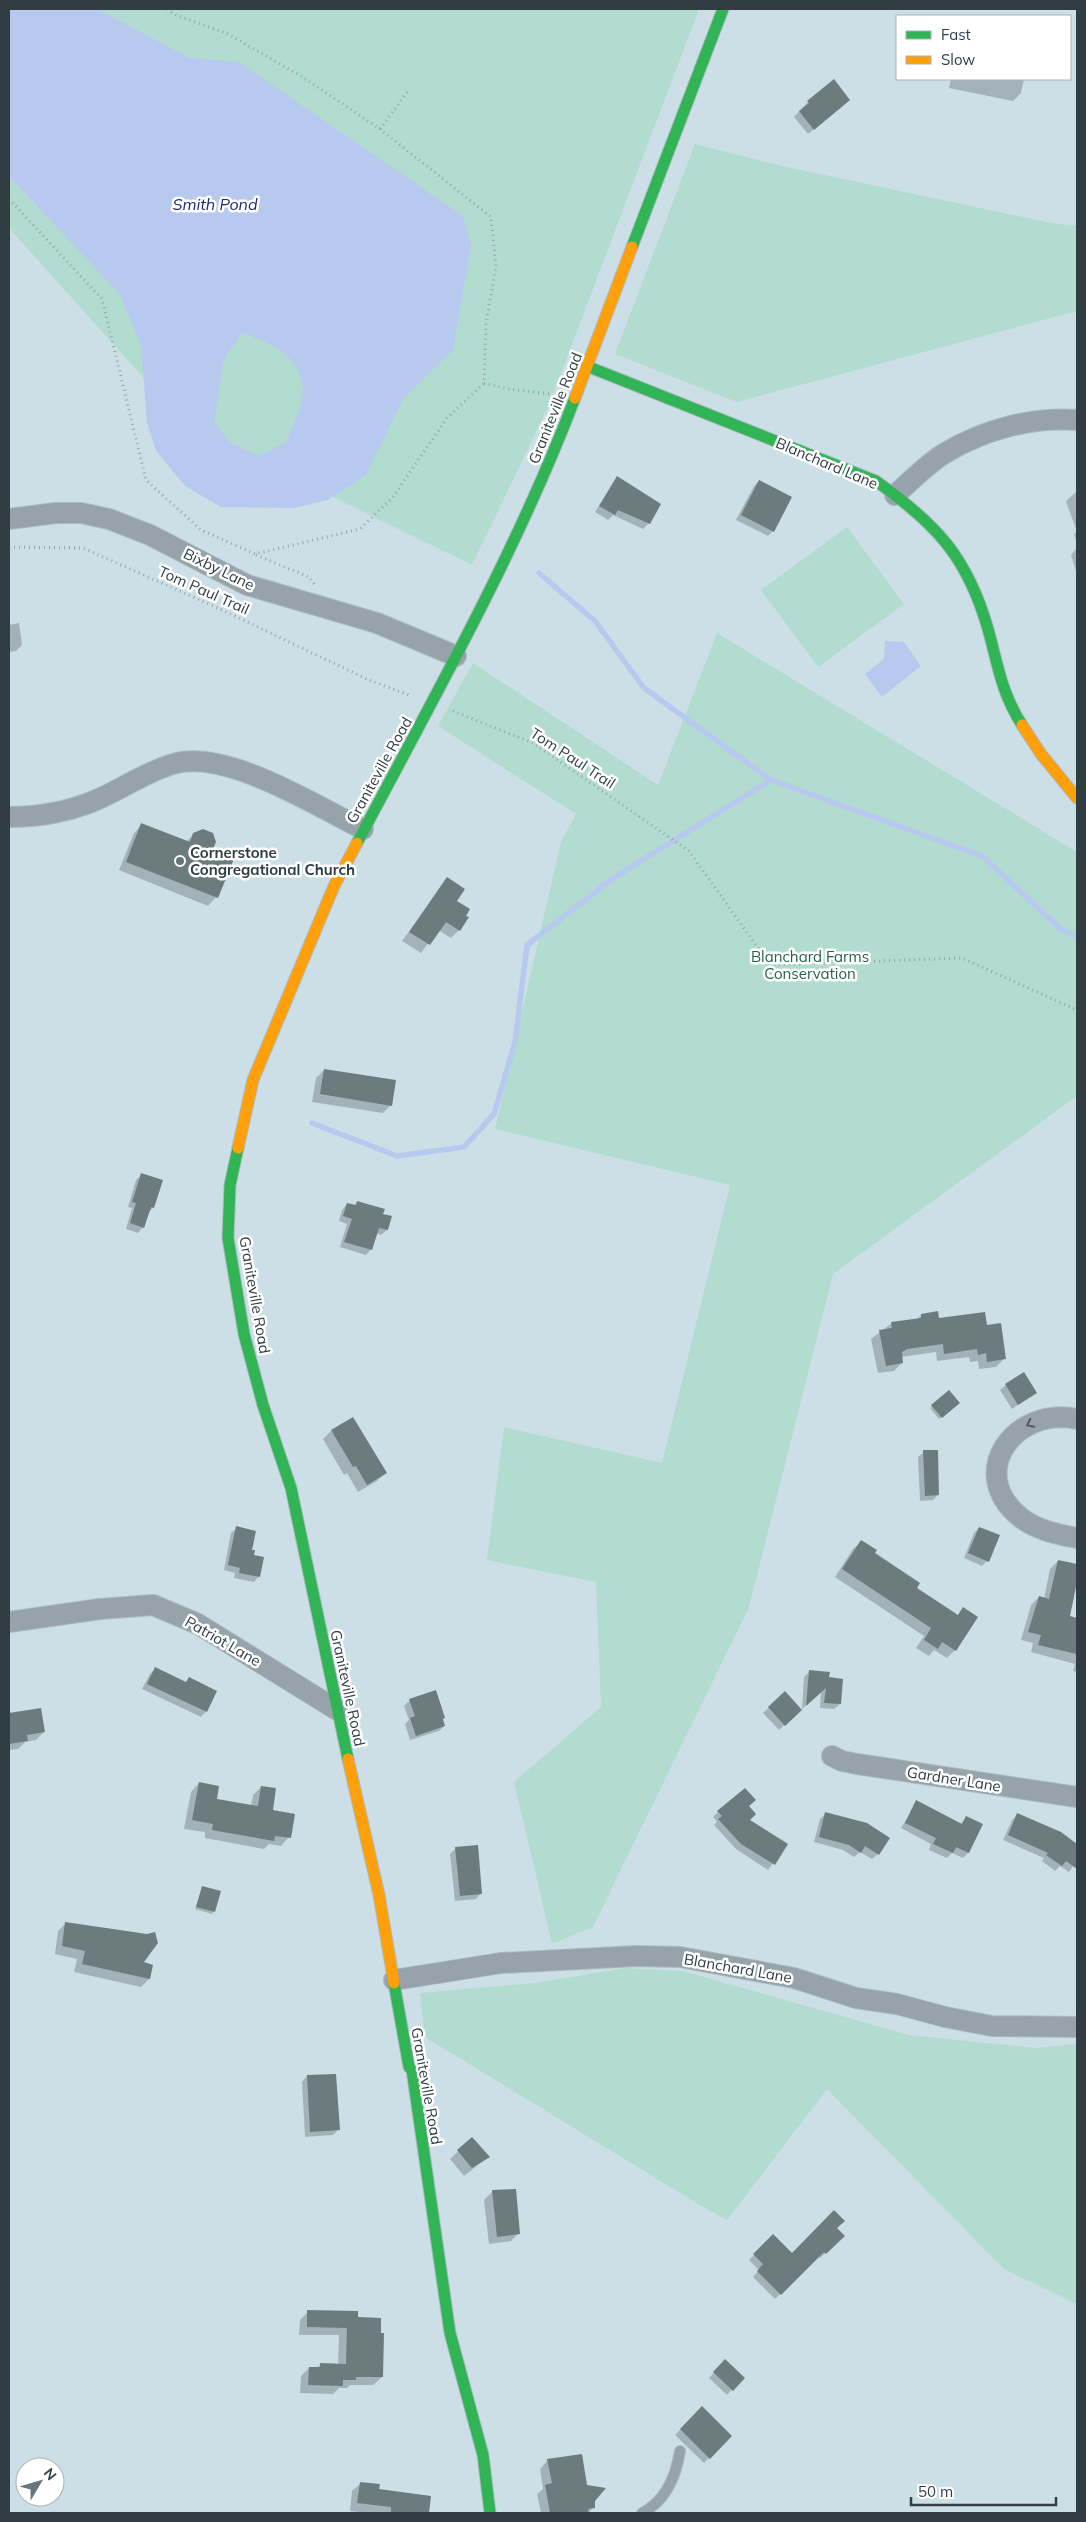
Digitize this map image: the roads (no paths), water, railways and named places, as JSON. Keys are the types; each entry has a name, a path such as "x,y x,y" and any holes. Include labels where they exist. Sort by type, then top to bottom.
{"main road":[{"name":"Graniteville Road","path":"490,2513 483,2455 450,2333 412,2070 409,2067 377,1888 337,1710 291,1488 263,1405 244,1334 228,1231 230,1185 253,1080 334,886 486,602 552,458 589,367 670,144 723,9"},
{"name":"Blanchard Lane","path":"589,367 876,481 919,514 960,560 979,599 997,669 1010,704 1038,749 1077,798"}],"street":[{"path":"895,495 944,453 973,439 1016,424 1052,418 1077,420"},
{"name":"Bixby Lane","path":"9,519 56,513 82,513 110,519 150,535 247,585 332,608 378,623 456,656"},
{"path":"9,816 61,812 94,801 136,779 174,764 196,762 243,770 363,829"},
{"path":"1077,1419 1055,1418 1031,1422 1006,1444 1001,1454 998,1470 1003,1497 1021,1518 1050,1532 1077,1538"},
{"name":"Patriot Lane","path":"9,1622 100,1609 153,1605 198,1624 337,1710"},
{"name":"Gardner Lane","path":"832,1756 857,1764 1077,1797"},
{"name":"Blanchard Lane","path":"394,1980 501,1963 637,1956 680,1958 794,1978 856,1998 897,2004 945,2017 992,2026 1077,2027"}],"lane":[{"path":"642,2513 668,2490 677,2471 680,2451"}],"water":[{"name":"Smith Pond","path":"9,9 97,9 190,58 239,62 463,216 471,245 453,350 403,399 366,475 328,500 294,508 221,507 185,486 156,451 147,423 141,345 120,295 9,176","holes":["242,333 277,348 294,364 300,374 302,386 302,399 299,410 286,442 259,456 231,443 214,422 224,359"]},
{"path":"885,641 904,642 921,666 882,697 865,674 884,659"}],"waterway":[{"path":"539,573 595,621 644,688 771,780 982,856 1062,930 1077,936"},
{"path":"312,1123 397,1156 464,1147 494,1114 515,1042 527,945 612,879 771,780"}],"place":[{"name":"Cornerstone Congregational Church","path":"180,861"}],"park label":[{"name":"Blanchard Farms Conservation","path":"810,964"}]}
